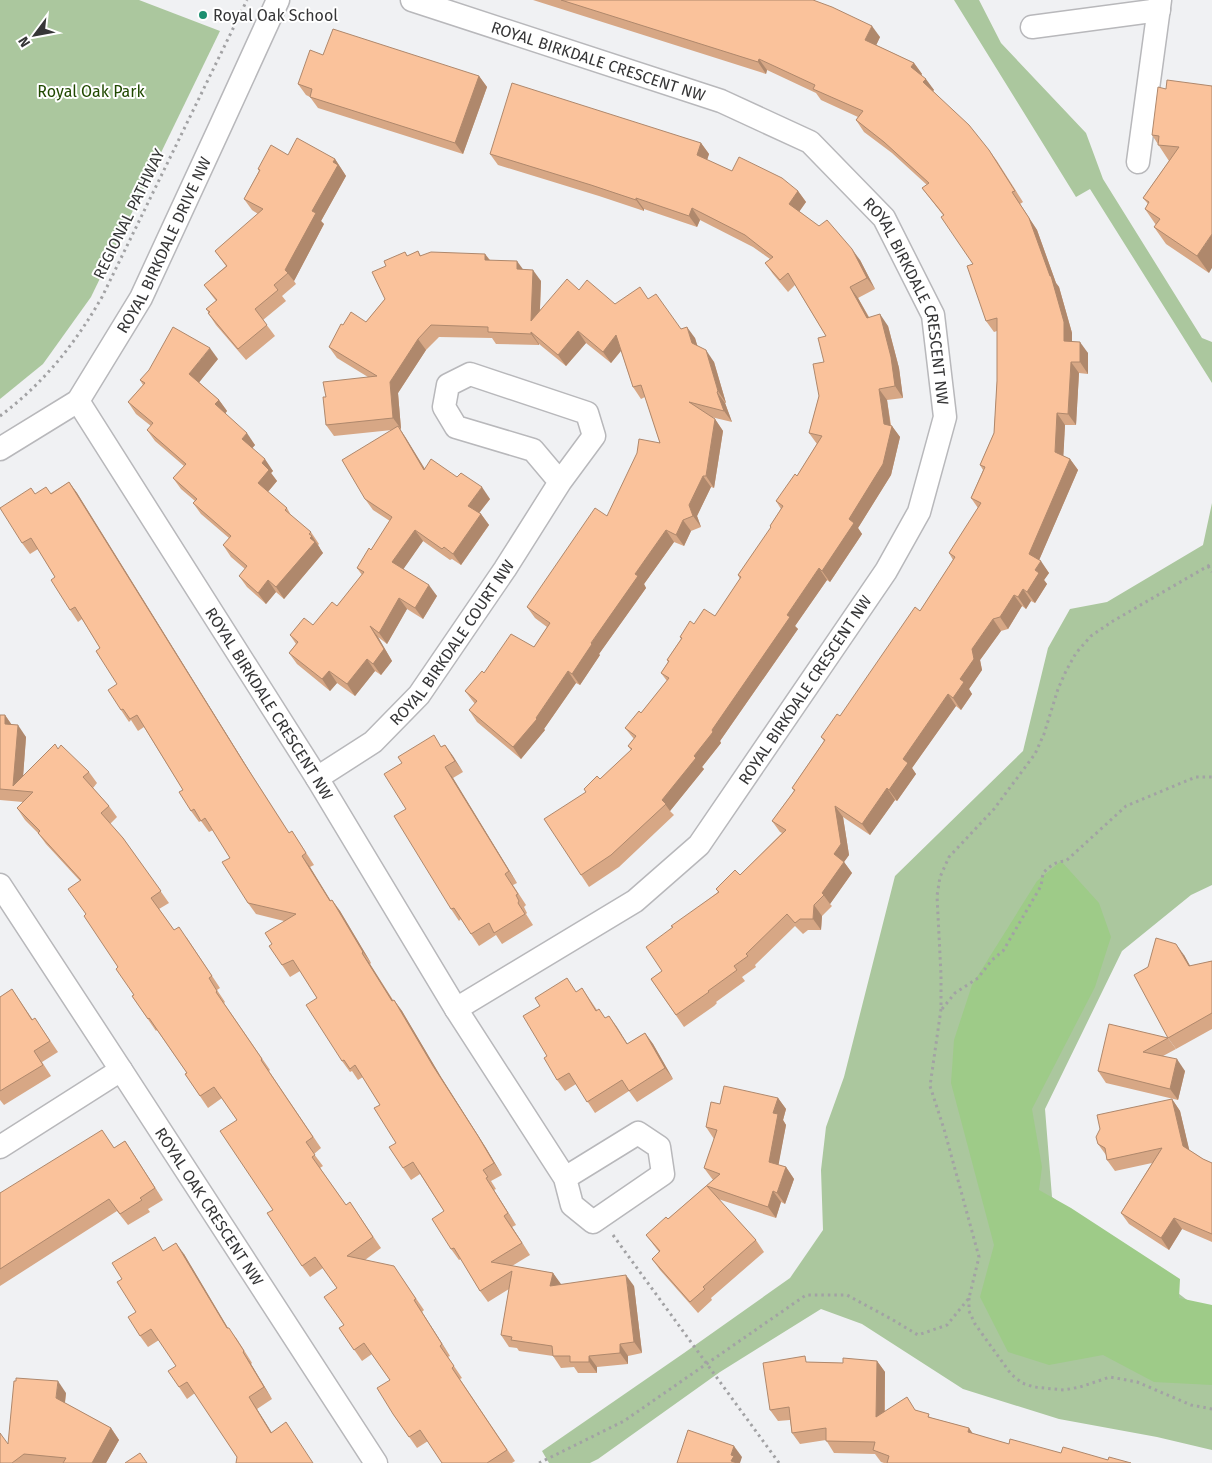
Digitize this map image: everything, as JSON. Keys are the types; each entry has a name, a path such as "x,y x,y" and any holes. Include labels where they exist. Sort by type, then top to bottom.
{"street":[{"name":"ROYAL BIRKDALE DRIVE NW","path":"0,450 78,401 140,298 278,0"},
{"name":"ROYAL BIRKDALE CRESCENT NW","path":"412,0 721,101 810,142 884,218 933,315 945,417 919,512 886,571 699,845 635,901 456,1009"},
{"path":"1032,27 1160,5 1138,162"},
{"name":"ROYAL BIRKDALE COURT NW","path":"318,778 373,742 419,694 505,569 560,482 594,436 586,413 470,374 448,385 444,407 456,427 533,450 560,482"},
{"name":"ROYAL BIRKDALE CRESCENT NW","path":"78,401 318,778 456,1009 565,1178 572,1205 593,1222 601,1218"},
{"name":"ROYAL OAK CRESCENT NW","path":"0,886 376,1463"},
{"path":"0,1147 121,1070"},
{"path":"565,1178 638,1133 658,1147 663,1174 601,1218"}],"path":[{"name":"REGIONAL PATHWAY","path":"0,416 21,400 44,377 65,354 90,319 247,0"},
{"path":"1212,562 1091,636 1076,653 1066,671 1035,754 994,809 948,858 940,877 937,896 941,1009 930,1086 944,1129 979,1257 969,1298 969,1310 975,1324 1011,1374 1022,1382 1034,1387 1064,1390 1110,1378 1136,1382 1191,1405 1212,1409"},
{"path":"1208,566 1212,572"},
{"path":"941,1009 955,993 978,978 985,967 1003,951 1041,886 1042,873 1051,865 1059,861 1066,861 1126,806 1196,777 1212,777"},
{"path":"601,1218 780,1463"},
{"path":"539,1463 624,1421 806,1295 847,1296 918,1335 947,1325 969,1298"}],"green space":[{"name":"Royal Oak Park","path":"0,0 139,0 220,31 91,297 43,364 0,399"},
{"path":"954,0 979,0 1001,43 1086,133 1103,179 1202,338 1212,342 1212,383 1090,189 1076,197"},
{"path":"1212,503 1212,885 1191,895 1122,951 1045,1109 1052,1197 1212,1319 1212,1450 1157,1437 1059,1419 963,1389 862,1324 821,1309 720,1372 598,1459 590,1463 549,1463 542,1451 790,1278 823,1230 821,1170 826,1127 844,1077 895,876 1023,751 1048,648 1070,609 1107,602 1203,545"},
{"path":"1061,861 1099,903 1111,937 1095,987 1032,1109 1042,1167 1039,1190 1071,1208 1180,1279 1179,1298 1212,1305 1212,1385 1154,1382 1103,1355 1049,1365 1008,1352 980,1297 994,1245 951,1083 954,1040 972,985 1037,881"}],"building":[{"path":"561,0 813,0 872,26 865,40 914,63 911,67 926,79 923,82 969,125 989,150 1015,191 1012,192 1029,218 1051,276 1064,322 1064,341 1080,342 1080,362 1071,362 1068,414 1057,413 1055,452 1070,459 1029,554 1041,561 1035,570 1039,573 1027,592 1023,589 1018,597 1014,595 1000,617 993,619 972,649 974,659 960,679 964,682 953,698 948,694 903,759 908,763 889,790 887,788 862,824 835,806 841,844 834,854 844,862 822,893 824,895 814,905 813,919 800,919 795,923 787,914 746,954 748,956 734,966 737,970 676,1015 651,979 662,971 646,947 673,927 671,926 719,892 716,889 735,870 740,875 786,830 772,821 795,790 792,788 825,740 821,737 837,714 840,716 915,607 920,611 955,557 949,553 981,503 971,498 985,467 980,465 994,433 997,381 997,318 986,321 967,266 973,264 941,217 944,215 922,188 929,183 884,142 856,120 863,111 813,89 815,85 759,59 758,62"},
{"path":"333,29 479,76 455,143 310,97 312,89 298,84 310,50 323,55"},
{"path":"1167,80 1212,86 1212,234 1197,256 1154,227 1160,219 1145,209 1149,202 1143,198 1179,147 1158,145 1159,136 1152,135 1158,87 1166,89"},
{"path":"512,83 701,143 697,155 732,171 739,157 782,178 798,191 789,204 819,226 827,220 852,249 867,278 850,287 867,318 880,314 891,357 895,386 879,389 884,424 892,426 883,464 849,519 854,523 822,571 819,568 787,615 790,617 712,730 713,732 694,756 696,758 662,800 666,804 611,855 581,875 544,819 586,792 584,789 597,776 600,779 632,749 628,746 636,736 625,728 639,711 641,713 669,678 661,673 690,621 694,624 704,609 715,616 741,577 738,575 771,527 783,506 776,501 795,474 797,476 822,436 809,433 819,396 813,364 824,362 818,338 826,336 788,273 780,280 765,263 773,257 745,235 692,208 689,216 490,154"},
{"path":"297,138 335,159 333,162 338,165 312,211 316,213 285,270 288,273 274,285 278,290 255,309 267,325 238,349 208,313 210,312 206,309 217,300 204,285 227,266 215,251 263,209 244,199 271,145 288,155"},
{"path":"418,251 420,256 431,252 485,254 485,260 517,261 517,269 533,270 531,321 567,279 579,290 587,280 615,304 640,287 648,299 656,294 681,329 687,327 692,343 706,350 724,411 689,402 715,419 706,476 703,476 689,505 693,516 683,520 676,535 666,530 635,574 638,576 591,643 572,674 568,671 537,719 513,747 469,710 477,701 465,691 482,671 484,673 511,634 534,647 550,623 527,607 595,508 607,516 637,453 639,439 660,443 641,385 633,387 616,335 603,352 578,331 558,355 531,332 531,334 488,332 488,327 431,325 418,339 390,382 393,418 326,425 323,397 326,397 323,382 377,376 329,347 341,324 343,325 351,312 366,322 385,299 372,272 386,266 384,261 405,252 407,256"},
{"path":"173,327 210,348 189,374 219,400 215,404 247,433 242,439 265,459 262,463 269,470 258,483 311,532 309,534 312,536 310,538 315,542 276,587 268,580 258,593 239,576 247,566 223,545 231,536 193,503 197,499 173,478 186,464 147,430 153,423 128,402 145,383 140,380 149,370"},
{"path":"398,426 424,470 431,459 457,477 461,473 482,487 468,506 481,514 453,554 444,547 442,549 415,530 392,562 429,585 415,608 399,598 379,633 370,626 384,649 373,664 367,659 347,684 329,671 322,679 289,653 298,642 290,635 304,618 313,625 332,602 337,606 364,572 357,568 392,517 365,499 342,460"},
{"path":"69,482 244,763 289,833 292,831 306,853 302,856 330,901 332,900 362,953 392,1001 394,1000 494,1163 483,1170 508,1213 504,1216 522,1243 491,1262 553,1273 550,1286 626,1275 634,1342 620,1344 620,1353 589,1356 589,1362 570,1362 570,1356 553,1356 552,1346 511,1340 512,1337 501,1335 512,1271 480,1291 454,1248 451,1249 432,1219 444,1211 413,1162 403,1168 389,1147 396,1143 374,1108 380,1105 355,1065 350,1069 344,1060 342,1061 306,1005 317,998 293,960 282,965 269,946 272,944 265,933 296,914 248,903 222,862 230,858 205,818 201,821 194,809 191,811 179,792 183,790 137,715 130,719 123,709 121,710 108,690 117,684 96,651 100,648 75,607 70,610 51,580 55,577 31,538 22,543 0,508 31,488 35,494 46,487 51,494"},
{"path":"0,715 5,715 5,724 18,725 13,786 55,744 58,749 61,745 89,772 83,777 109,806 101,813 123,838 161,891 151,898 174,930 179,927 212,976 209,978 216,992 313,1137 306,1142 315,1155 312,1157 346,1205 350,1202 373,1237 347,1256 394,1266 442,1344 440,1346 454,1366 452,1368 507,1450 487,1463 442,1463 420,1430 409,1437 393,1414 377,1388 390,1380 364,1343 354,1350 339,1328 344,1325 324,1297 337,1288 315,1257 302,1266 267,1213 273,1210 220,1131 237,1120 214,1087 200,1096 185,1074 187,1073 132,996 134,995 116,969 118,967 84,916 86,914 68,889 81,880 38,833 40,831 17,808 33,792 0,789"},
{"path":"434,735 441,747 445,745 455,761 445,767 509,871 505,874 518,894 516,895 518,903 525,914 494,933 489,923 471,934 454,908 451,909 394,816 406,809 384,774 402,763 398,757"},
{"path":"1156,938 1176,944 1189,966 1212,961 1212,1013 1168,1038 1134,975 1148,967"},
{"path":"567,978 576,992 582,988 596,1011 599,1009 605,1018 609,1016 627,1044 645,1033 665,1068 629,1091 622,1080 587,1102 569,1073 557,1080 544,1058 547,1056 523,1016 540,1006 535,998"},
{"path":"12,989 32,1020 35,1018 50,1041 34,1051 43,1065 0,1091 0,997"},
{"path":"1109,1024 1168,1038 1143,1052 1177,1059 1170,1089 1098,1071"},
{"path":"724,1086 778,1098 773,1113 778,1114 769,1162 786,1167 777,1193 773,1191 768,1207 707,1186 756,1240 703,1287 705,1289 690,1302 652,1259 660,1251 646,1235 666,1217 668,1219 720,1174 704,1168 717,1130 706,1127 711,1102 720,1104"},
{"path":"1172,1099 1183,1146 1212,1163 1212,1234 1174,1218 1161,1238 1121,1213 1162,1148 1107,1160 1105,1148 1098,1144 1096,1137 1100,1129 1097,1115"},
{"path":"102,1130 114,1148 125,1141 155,1188 140,1198 142,1200 120,1214 109,1199 0,1269 0,1193"},
{"path":"155,1237 163,1251 176,1243 227,1328 229,1328 244,1351 264,1387 249,1397 271,1433 286,1422 313,1463 236,1463 237,1457 187,1382 179,1387 168,1371 176,1366 151,1329 140,1336 128,1317 136,1312 117,1282 122,1279 112,1263"},
{"path":"805,1356 806,1362 843,1363 843,1358 877,1361 876,1417 907,1397 915,1410 929,1414 928,1417 969,1428 968,1432 1009,1444 1010,1439 1061,1453 1063,1447 1108,1460 1109,1457 1131,1463 887,1463 889,1456 873,1450 875,1442 826,1441 826,1428 792,1433 789,1407 770,1410 763,1363"},
{"path":"16,1378 58,1381 56,1398 111,1428 92,1463 63,1463 66,1458 24,1454 12,1463 0,1463 0,1433 8,1444 14,1381 16,1381"},
{"path":"688,1430 734,1446 731,1455 734,1456 731,1461 737,1463 677,1463"},
{"path":"140,1453 147,1463 125,1463"}],"place":[{"name":"Royal Oak School","path":"203,15"}]}
